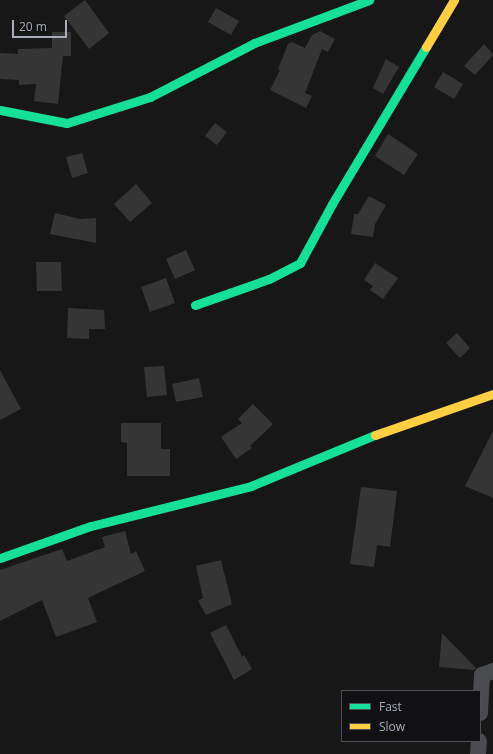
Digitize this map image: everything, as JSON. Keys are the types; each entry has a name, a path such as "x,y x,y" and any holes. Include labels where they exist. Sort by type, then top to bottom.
{"street":[{"path":"0,110 67,123 150,97 254,43 369,0"},
{"path":"195,305 269,279 300,263 340,190 454,0"},
{"path":"0,558 91,526 251,486 356,442 493,394"},
{"path":"481,694 482,675 493,671"},
{"path":"478,754 479,742"}],"building":[{"path":"85,0 109,33 89,49 64,16"},
{"path":"216,8 239,21 231,35 208,22"},
{"path":"320,31 335,39 328,52 322,49 305,93 312,96 306,108 270,90 280,70 278,69 288,44 292,42 305,48 312,35"},
{"path":"52,32 71,32 71,56 63,56 58,104 34,101 36,84 19,85 19,80 0,79 0,53 18,54 18,49 52,48"},
{"path":"484,44 493,55 475,75 464,66"},
{"path":"386,59 399,67 383,94 373,88"},
{"path":"443,72 463,84 454,99 434,87"},
{"path":"215,123 227,132 217,145 205,136"},
{"path":"388,134 418,154 404,175 375,156"},
{"path":"82,153 88,173 72,178 66,157"},
{"path":"136,184 152,203 130,222 114,204"},
{"path":"369,196 386,205 375,224 373,237 351,234 354,214 358,214"},
{"path":"55,213 80,219 96,218 96,243 50,234"},
{"path":"186,250 195,270 175,279 166,259"},
{"path":"36,262 61,262 62,291 37,291"},
{"path":"375,263 398,278 383,299 370,290 373,286 364,280"},
{"path":"166,278 175,303 150,312 141,287"},
{"path":"68,308 104,310 105,329 89,329 89,339 67,338"},
{"path":"457,333 470,348 460,358 446,343"},
{"path":"164,366 167,395 147,397 144,367"},
{"path":"0,370 21,409 0,420"},
{"path":"199,378 203,397 176,402 172,384"},
{"path":"253,404 273,424 250,446 252,448 236,459 221,437 242,423 238,419"},
{"path":"121,423 161,423 161,449 170,449 170,476 127,476 127,443 121,442"},
{"path":"493,431 493,498 465,486"},
{"path":"361,487 397,491 390,547 377,545 374,567 350,564"},
{"path":"125,531 131,554 136,551 145,571 88,598 97,622 56,637 42,600 0,621 0,570 62,549 67,561 105,547 102,537"},
{"path":"221,560 232,604 206,615 198,601 203,598 196,566"},
{"path":"226,625 242,657 244,655 252,669 234,680 210,633"},
{"path":"442,633 476,668 474,670 439,667"}],"traffic: fast":[{"path":"0,110 67,123 150,97 254,43 369,0"},
{"path":"195,305 269,279 300,263 332,204 426,47"},
{"path":"0,558 91,526 251,486 375,435"}],"traffic: slow":[{"path":"426,47 454,0"},
{"path":"375,435 493,394"}]}
